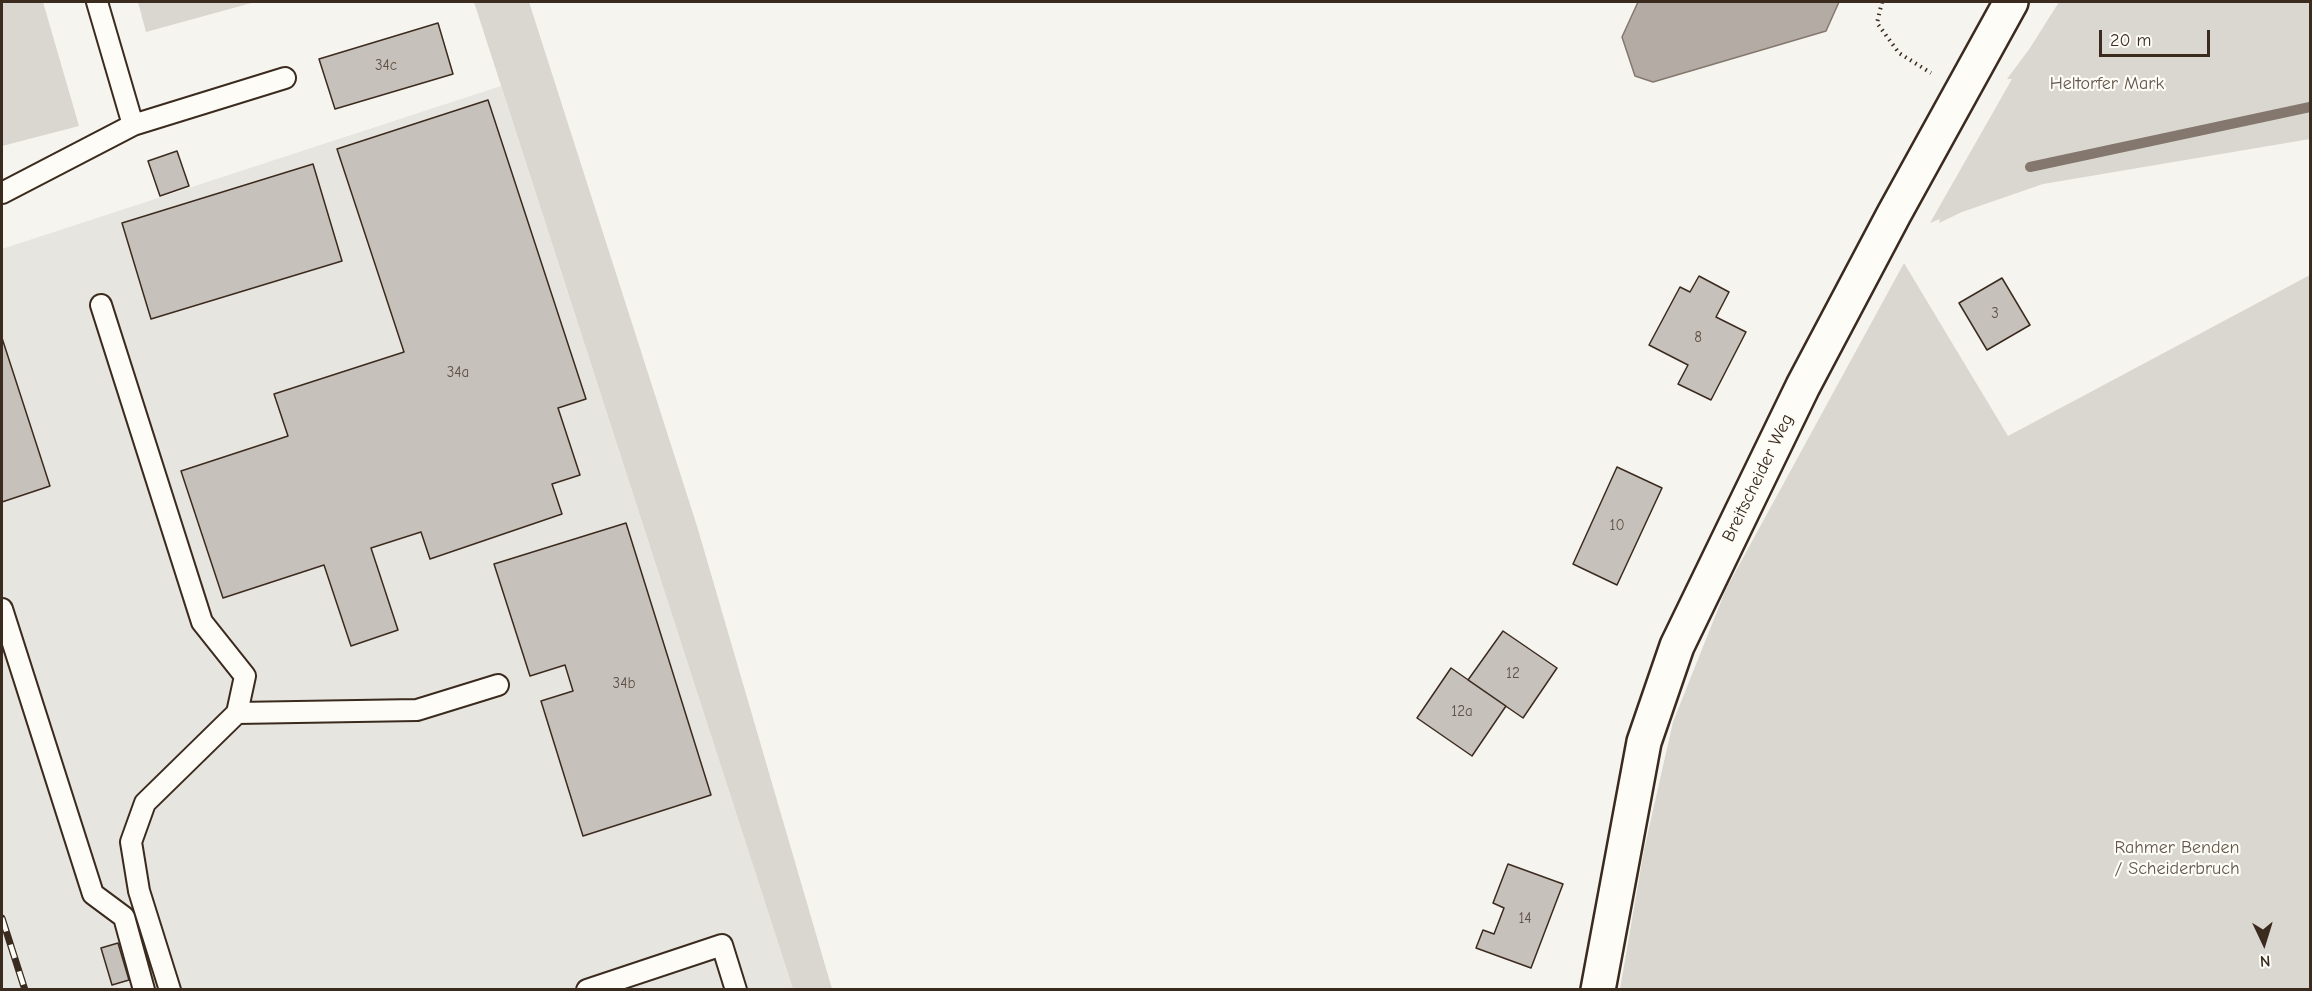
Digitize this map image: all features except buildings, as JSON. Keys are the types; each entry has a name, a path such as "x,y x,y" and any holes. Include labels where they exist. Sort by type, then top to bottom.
{"main road":[{"name":"Breitscheider Weg","path":"1598,990 1644,742 1677,646 1803,386 1894,214 2011,2"}],"lane":[{"path":"97,2 133,125"},
{"path":"2,193 133,125 285,78"},
{"path":"100,305 202,622 245,676 237,713 145,803 131,842 139,891 170,990"},
{"path":"2,609 93,894 124,917 144,990"},
{"path":"237,713 417,710 498,685"},
{"path":"587,990 722,945 736,990"}],"path":[{"path":"1882,2 1877,23 1899,53 1964,90"}],"shaded area":[{"path":"1638,2 1839,2 1826,31 1653,82 1635,76 1622,37"},
{"path":"501,86 793,989 2,989 2,249"}],"green space":[{"path":"2,2 43,2 79,126 2,146"},
{"path":"138,2 255,2 146,32"},
{"path":"474,2 529,2 697,526 832,989 793,989"},
{"name":"Heltorfer Mark","path":"2059,2 2310,2 2310,139 2043,184 1962,212 1939,223 1940,219 1930,223 2012,79 2007,79"},
{"name":"Rahmer Benden / Scheiderbruch","path":"1904,263 2008,436 2310,275 2310,989 1620,989 1644,850 1673,722 1726,589"}],"waterway":[{"path":"2030,167 2310,107"}],"railway":[{"path":"2,918 25,990"}]}
